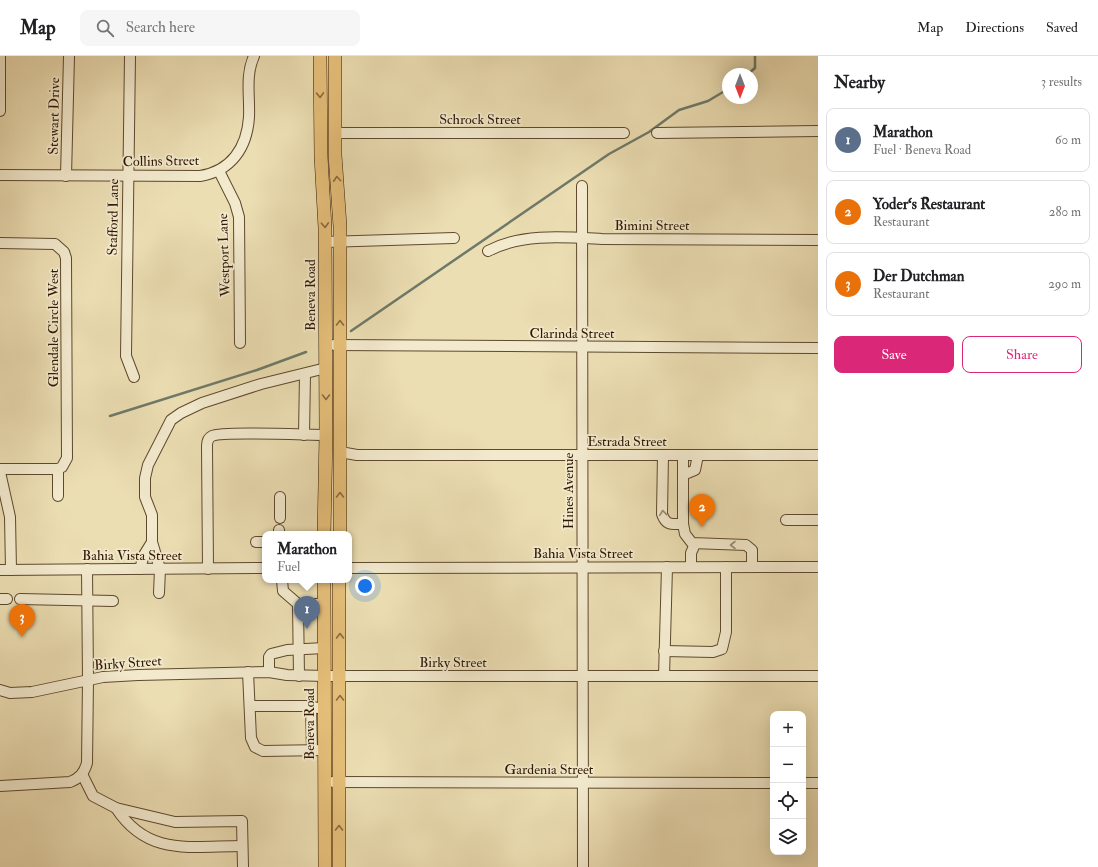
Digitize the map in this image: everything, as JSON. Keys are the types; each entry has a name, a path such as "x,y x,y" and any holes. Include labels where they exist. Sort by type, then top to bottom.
{"main road":[{"name":"Beneva Road","path":"320,56 321,133 326,242 326,435 324,531"},
{"path":"335,56 335,133 340,242 340,531"},
{"path":"321,133 335,133"},
{"name":"Beneva Road","path":"324,583 325,709 319,750 325,782 325,867"},
{"path":"339,583 339,867"}],"street":[{"path":"0,56 0,111"},
{"name":"Stewart Drive","path":"66,176 69,56"},
{"name":"Stafford Lane","path":"130,56 126,356 134,377"},
{"name":"Collins Street","path":"0,175 200,176 219,171 233,160 245,139 249,117 249,73 254,56"},
{"path":"657,132 818,131"},
{"name":"Schrock Street","path":"335,133 624,133"},
{"name":"Westport Lane","path":"219,171 235,203 239,217 240,343"},
{"name":"Hines Avenue","path":"582,186 581,567 583,867"},
{"path":"326,242 454,238"},
{"name":"Bimini Street","path":"488,251 506,243 521,240 582,238 818,240"},
{"name":"Glendale Circle West","path":"0,243 55,244 64,252 66,258 67,458 62,467 58,469 58,496"},
{"name":"Clarinda Street","path":"326,345 818,348"},
{"path":"159,593 160,569 152,542 152,515 145,497 146,471 163,432 171,420 181,412 202,403 261,384 326,368"},
{"path":"304,435 305,374"},
{"path":"208,569 208,439 219,434 326,435"},
{"name":"Estrada Street","path":"340,452 357,455 818,455"},
{"path":"663,455 662,514 664,521 667,523 684,524"},
{"path":"683,455 684,524 688,541 695,544 746,545 752,550 752,567"},
{"path":"683,475 695,470 698,455"},
{"path":"11,570 10,517 0,470 58,469"},
{"path":"280,497 280,518"},
{"path":"786,520 818,520"},
{"path":"140,569 144,555 152,542"},
{"path":"691,567 691,553 695,544"},
{"path":"664,676 667,567"},
{"path":"664,650 718,652 722,649 726,632 726,567"},
{"name":"Bahia Vista Street","path":"352,568 818,567"},
{"name":"Bahia Vista Street","path":"0,570 262,568"},
{"path":"0,786 70,782 82,774 87,763 87,569"},
{"path":"282,583 283,591 298,604 324,604"},
{"path":"20,599 113,601"},
{"path":"298,604 299,676"},
{"path":"269,672 269,657 271,654 298,649 324,648"},
{"path":"248,672 251,738 255,747 263,751 319,750 311,707"},
{"name":"Birky Street","path":"0,690 10,693 32,692 88,680 138,675 248,672 269,672 299,676 818,676"},
{"path":"250,706 311,707 325,709"},
{"path":"82,774 93,796 116,808 175,822 242,821 242,867"},
{"name":"Gardenia Street","path":"325,782 770,783"},
{"path":"806,783 818,783"},
{"path":"116,808 126,822 146,839 158,844 171,846 242,846"}],"waterway":[{"path":"755,56 755,68"},
{"path":"351,331 609,154 649,132 679,110 708,101 722,93"},
{"path":"110,416 257,370 306,352"}],"place":[{"name":"Yoder‘s Restaurant","path":"702,527"},
{"name":"Marathon","path":"307,629"},
{"name":"Der Dutchman","path":"22,637"}]}
